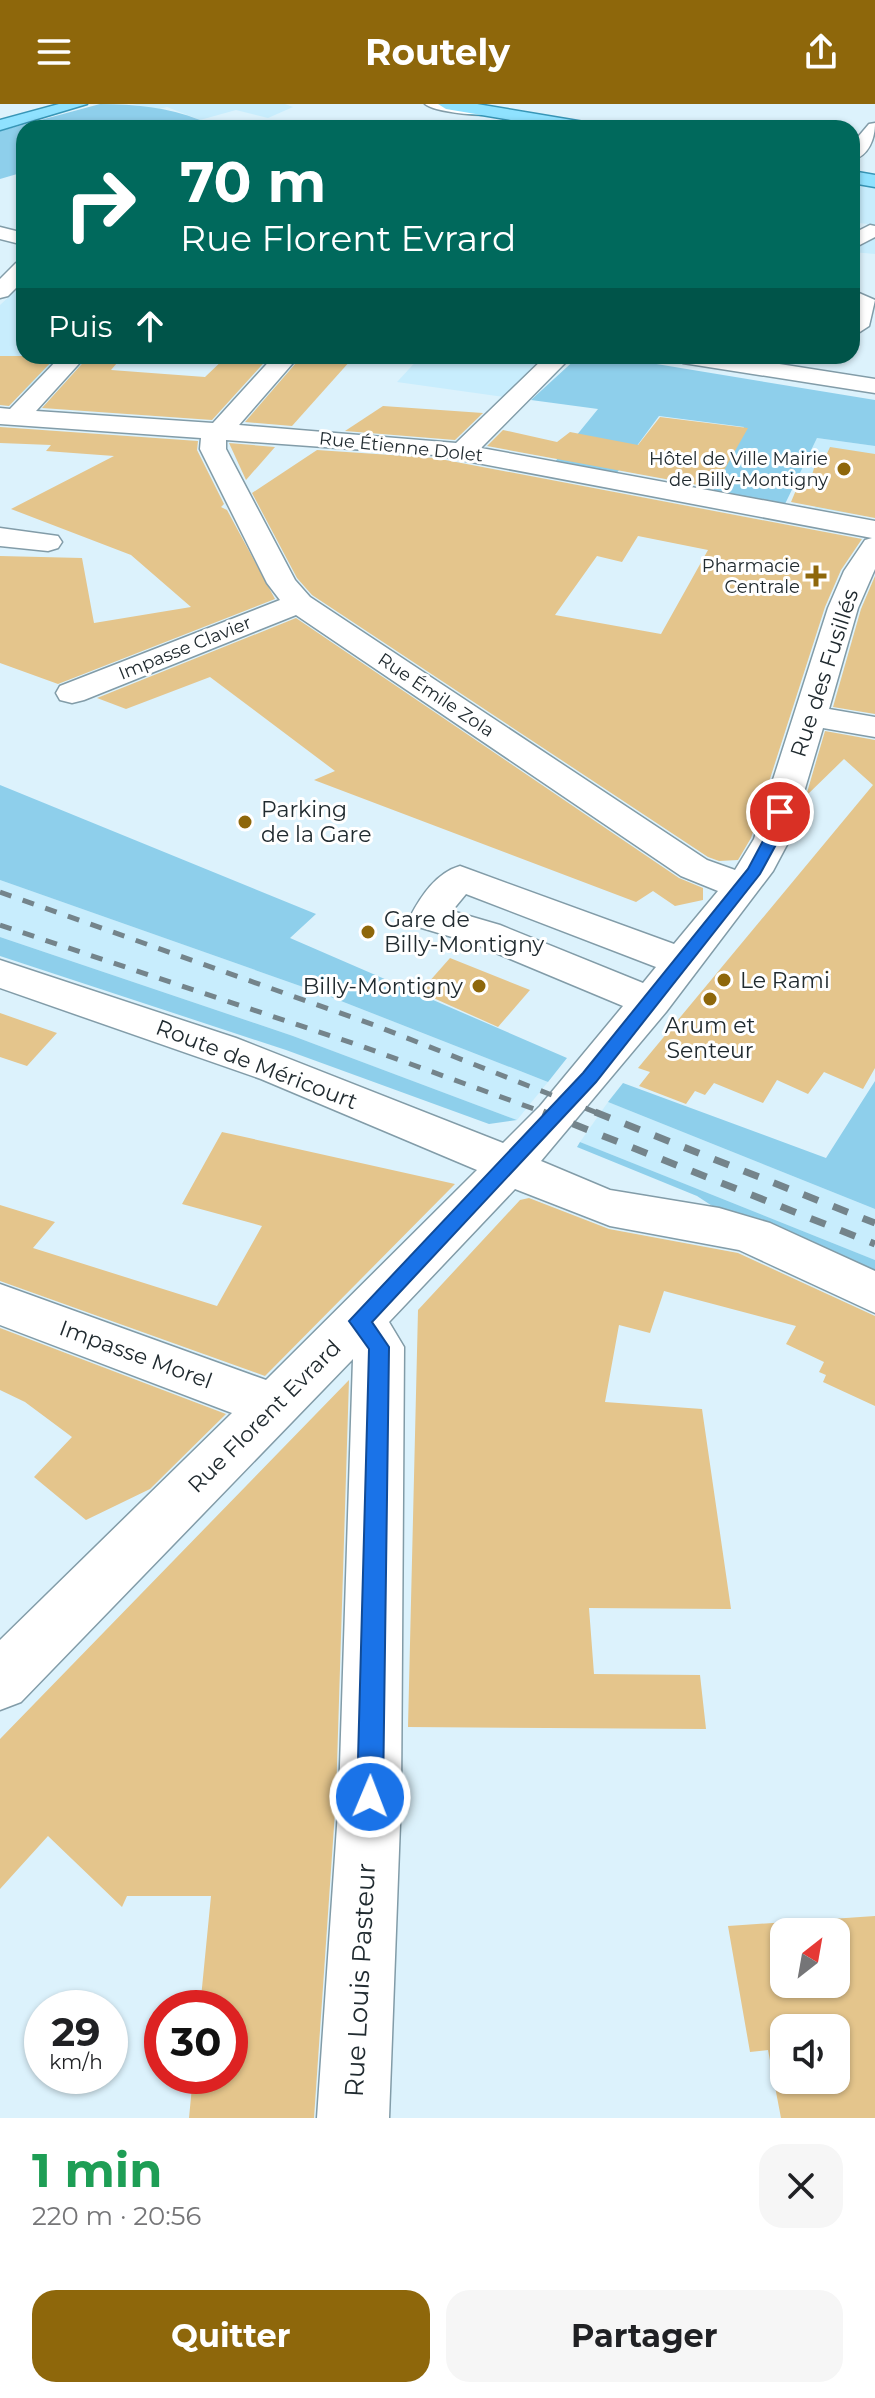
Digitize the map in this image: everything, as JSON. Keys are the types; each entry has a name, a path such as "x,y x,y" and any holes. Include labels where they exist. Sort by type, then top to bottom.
{"main road":[{"path":"19,120 79,104"},
{"path":"418,104 513,120"},
{"path":"446,104 543,120"}],"street":[{"path":"433,104 490,111"},
{"path":"443,120 466,112"},
{"path":"860,146 875,128"},
{"path":"860,238 870,231"},
{"path":"0,291 16,276"},
{"path":"860,295 867,305 861,330"},
{"path":"9,416 65,364"},
{"path":"219,432 280,364"},
{"path":"463,451 552,364"},
{"path":"779,364 875,386"},
{"name":"Rue Étienne Dolet","path":"9,416 463,451 875,530"},
{"name":"Rue Émile Zola","path":"219,432 213,439 213,449 282,583 299,603 694,868 742,887"},
{"path":"0,537 48,542"},
{"name":"Rue des Fusillés","path":"590,1077 742,887 772,839 843,608 859,571 875,546"},
{"name":"Impasse Clavier","path":"72,693 299,603"},
{"path":"809,715 875,727"},
{"path":"651,1002 486,934 429,917 437,902 460,878 682,962"},
{"name":"Route de Méricourt","path":"0,974 178,1034 511,1164 548,1185 597,1204 742,1232 875,1293"},
{"name":"Rue Florent Evrard","path":"4,1669 359,1321 511,1164 590,1077"},
{"name":"Impasse Morel","path":"0,1304 247,1395 268,1411"},
{"name":"Rue Louis Pasteur","path":"353,2118 370,1797 379,1347 359,1321"}],"shaded area":[{"path":"100,104 151,107 200,120 41,120"},
{"path":"133,104 285,104 293,107 268,118 236,110 200,120 167,107 156,110"},
{"path":"16,127 16,174 0,179 0,131"},
{"path":"860,183 875,186 875,254 860,253 860,229 864,229 867,224 860,223"},
{"path":"16,290 16,364 54,364 30,390 0,400 0,305"},
{"path":"414,364 538,364 504,397 397,382"},
{"path":"570,364 657,364 875,400 875,446 817,438 785,504 713,491 744,427 659,416 616,474 554,463 598,409 531,400"},
{"path":"817,438 875,446 875,517 815,508 824,486 796,482"},
{"path":"0,785 316,914 290,938 567,1058 548,1082 323,994 0,880"},
{"path":"0,880 323,994 548,1082 517,1120 293,1036 0,937"},
{"path":"0,937 293,1036 517,1120 489,1124 286,1050 0,956"},
{"path":"875,1081 875,1209 608,1102 623,1083 826,1158"},
{"path":"608,1102 875,1209 875,1260 580,1142"},
{"path":"580,1142 875,1260 875,1282 726,1215 697,1196 577,1147"}],"building":[{"path":"0,356 16,356 16,364 49,364 9,406 0,405"},
{"path":"82,364 116,364 111,370 205,377 219,364 263,364 212,420 42,408"},
{"path":"295,364 347,364 292,426 245,422"},
{"path":"383,406 483,413 455,440 345,431"},
{"path":"660,417 748,428 714,488 487,446 503,430 557,442 570,432 638,445"},
{"path":"0,427 198,441 197,450 224,504 221,507 227,510 275,599 58,684 0,663 0,556 82,558 94,623 191,607 131,555 11,509 114,456 46,451 51,445 0,443"},
{"path":"229,443 275,447 246,480"},
{"path":"830,447 875,454 875,518 791,502 799,483 809,484 817,459 824,460"},
{"path":"317,450 435,458 862,539 841,570 825,607 751,838 738,860 719,861 708,857 312,595 297,578 252,493","holes":["638,536 708,550 661,634 555,615 597,556 622,562"]},
{"path":"875,576 875,714 833,707 861,609"},
{"path":"296,618 679,878 703,888 703,900 675,906 653,891 636,902 314,780 335,771 210,677 126,709 97,698"},
{"path":"825,731 875,740 875,1068 863,1089 824,1072 808,1094 777,1080 763,1103 714,1083 705,1095 695,1091 686,1104 639,1086 650,1072 638,1068 873,785 844,759 806,796"},
{"name":"Billy-Montigny","path":"450,958 530,990 498,1027 420,992"},
{"path":"0,1013 57,1033 27,1066 0,1057"},
{"path":"222,1132 455,1184 265,1376 0,1281 0,1205 55,1222 33,1248 217,1306 262,1226 182,1204"},
{"path":"529,1198 609,1229 738,1253 875,1316 875,1406 823,1382 826,1375 819,1372 824,1362 786,1344 796,1326 664,1291 650,1333 619,1325 605,1402 702,1409 731,1609 589,1608 594,1674 700,1675 706,1729 408,1727 418,1310 520,1200"},
{"path":"0,1328 226,1414 150,1489 86,1520 34,1477 72,1437 25,1402 0,1390"},
{"path":"349,1380 336,1797 314,2118 189,2118 191,2094 248,2094 248,1990 202,1990 211,1896 127,1896 122,1907 48,1836 0,1889 0,1739"},
{"path":"875,1916 875,2118 781,2118 776,2094 850,2094 850,2014 770,2014 770,2060 768,2050 750,2052 728,1926 770,1923 770,1998 850,1998 850,1918 846,1918"}],"railway":[{"path":"0,892 374,1025 600,1114"},
{"path":"0,925 361,1046 548,1114"},
{"path":"543,1112 875,1244"},
{"path":"595,1112 875,1223"}],"place":[{"name":"Hôtel de Ville Mairie de Billy-Montigny","path":"844,469"},
{"name":"Pharmacie Centrale","path":"816,576"},
{"name":"Parking de la Gare","path":"245,822"},
{"name":"Gare de Billy-Montigny","path":"368,932"},
{"name":"Le Rami","path":"724,980"},
{"name":"Billy-Montigny","path":"479,986"},
{"name":"Arum et Senteur","path":"710,999"}],"route":[{"path":"370,1797 379,1347 359,1321 556,1117 590,1077 754,871 772,839 780,812"}]}
